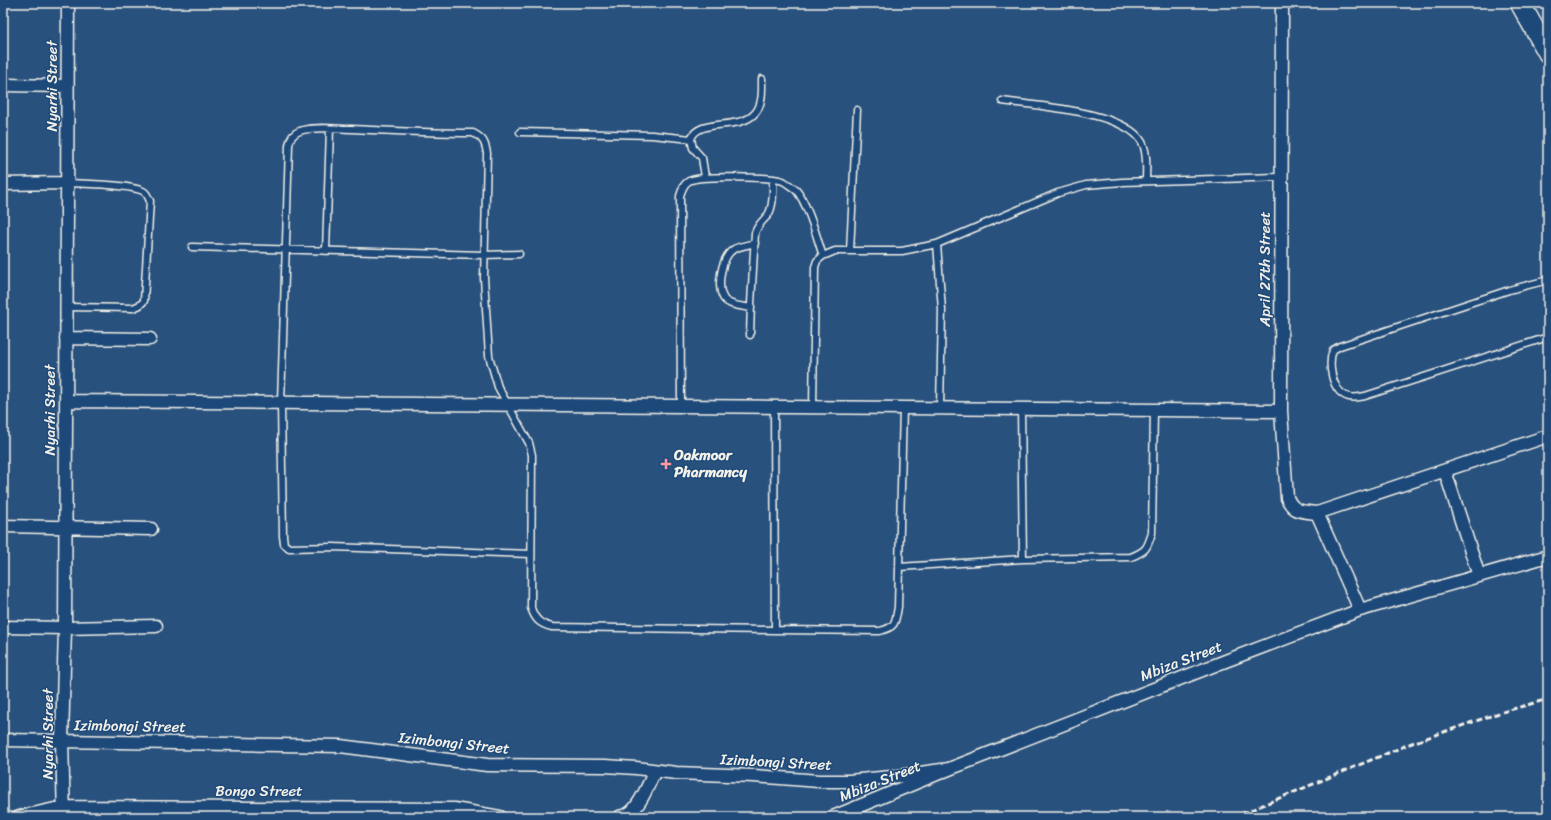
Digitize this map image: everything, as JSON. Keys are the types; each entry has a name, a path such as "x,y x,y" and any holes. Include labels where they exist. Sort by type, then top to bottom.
{"main road":[{"path":"1520,3 1548,53"}],"street":[{"name":"Nyarhi Street","path":"64,812 62,741 65,628 68,3"},
{"name":"April 27th Street","path":"1282,3 1281,411 1287,498 1293,508 1317,513"},
{"path":"3,85 67,86"},
{"path":"3,184 67,183"},
{"path":"66,338 150,339"},
{"path":"66,401 1281,411"},
{"path":"1360,610 1317,513 1548,436"},
{"path":"1445,471 1479,576"},
{"path":"3,526 151,529"},
{"name":"Mbiza Street","path":"833,817 949,769 1360,610 1548,556"},
{"path":"3,627 65,628 156,626"},
{"name":"Izimbongi Street","path":"3,740 340,746 487,765 605,766 676,773 754,776 819,781 849,781 949,769"},
{"path":"619,817 633,811 642,798 655,770"},
{"name":"Bongo Street","path":"19,817 64,812 454,809 500,817"}],"lane":[{"path":"705,177 702,158 693,148 691,138 695,131 702,128 741,122 750,117 757,111 762,91 762,79"},
{"path":"1002,102 1097,115 1124,126 1142,142 1146,181"},
{"path":"850,251 857,110"},
{"path":"326,251 330,129"},
{"path":"531,554 332,547 289,548 286,547 283,542 281,403 289,145 290,139 300,131 330,129 473,133 481,137 484,141 487,153 484,278 490,356 498,386 529,443 532,455 531,608 535,618 543,625 552,627 775,630 880,630 890,628 895,621 898,607 903,408"},
{"path":"520,132 652,135 691,138"},
{"path":"681,406 680,196 684,186 689,180 705,177 783,181 796,190 804,203 823,256"},
{"path":"813,407 815,268 817,261 823,256 836,251 902,251 937,244 958,234 1074,188 1086,185 1146,181 1282,177"},
{"path":"750,335 750,308 756,232 758,226 769,214 772,203 773,180"},
{"path":"66,307 133,308 140,305 144,301 150,201 148,196 143,191 130,188 67,183"},
{"path":"750,308 732,304 725,300 721,291 720,280 724,260 728,254 734,249 755,242"},
{"path":"937,244 942,310 940,408"},
{"path":"192,247 484,255 519,254"},
{"path":"1548,280 1509,290 1340,346 1333,350 1330,358 1331,370 1340,392 1347,396 1356,398 1548,337"},
{"path":"774,407 775,630"},
{"path":"1022,409 1023,559"},
{"path":"899,567 1023,559 1130,557 1144,552 1148,547 1152,534 1154,410"}],"railway":[{"path":"1234,817 1412,743 1499,713 1548,699"}],"place":[{"name":"Oakmoor Pharmancy","path":"666,464"}]}
